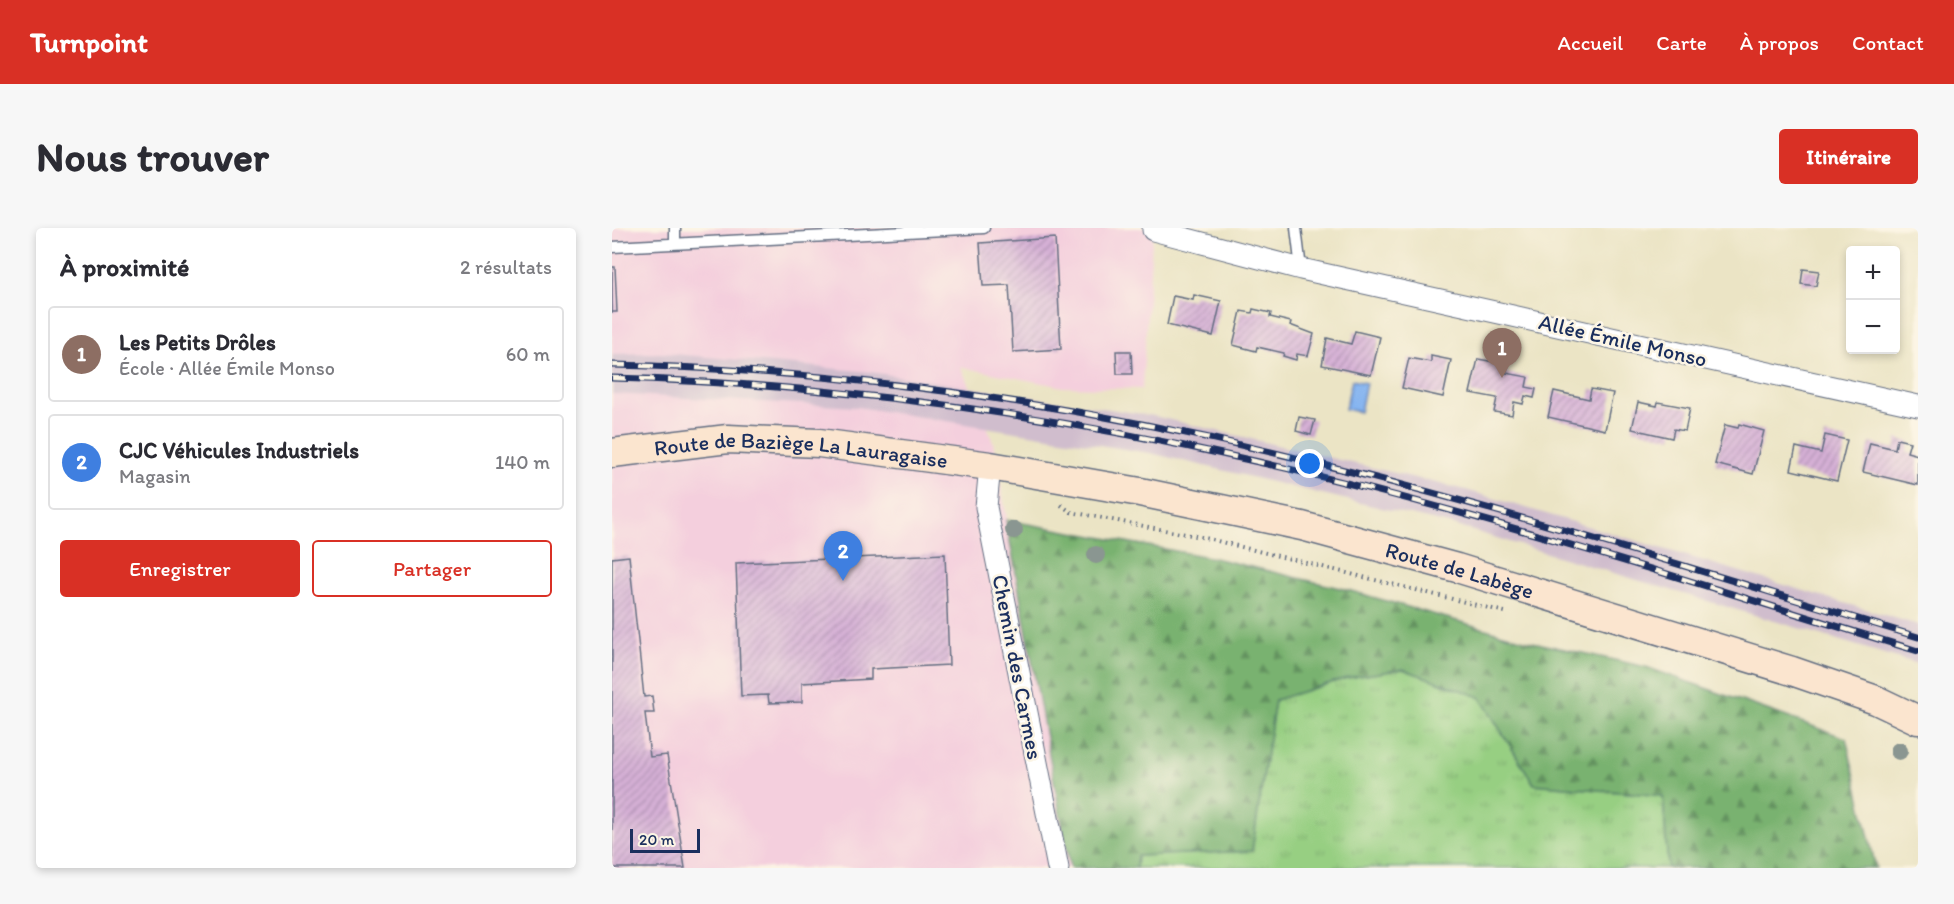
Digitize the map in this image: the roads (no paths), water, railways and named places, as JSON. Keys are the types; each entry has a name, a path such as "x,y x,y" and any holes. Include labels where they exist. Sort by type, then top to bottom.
{"main road":[{"name":"Route de Baziège La Lauragaise","path":"612,453 696,442 763,440 819,443 990,466"},
{"name":"Route de Labège","path":"990,466 1140,492 1302,526 1457,568 1792,671 1876,700 1918,720"}],"street":[{"name":"Allée Émile Monso","path":"1148,229 1301,269 1918,406"},
{"name":"Chemin des Carmes","path":"990,466 986,507 1058,868"}],"lane":[{"path":"675,228 675,244"},
{"path":"612,247 984,228"},
{"path":"1296,228 1301,269"}],"water":[{"path":"1352,380 1366,383 1360,412 1345,409"}],"railway":[{"path":"612,365 706,368 894,385 987,397 1173,430 1265,450 1497,511 1918,637"},
{"path":"612,378 772,387 930,403 1009,414 1167,442 1330,479 1499,524 1918,651"}],"place":[{"name":"Les Petits Drôles","path":"1502,378"},
{"name":"CJC Véhicules Industriels","path":"843,581"}]}
